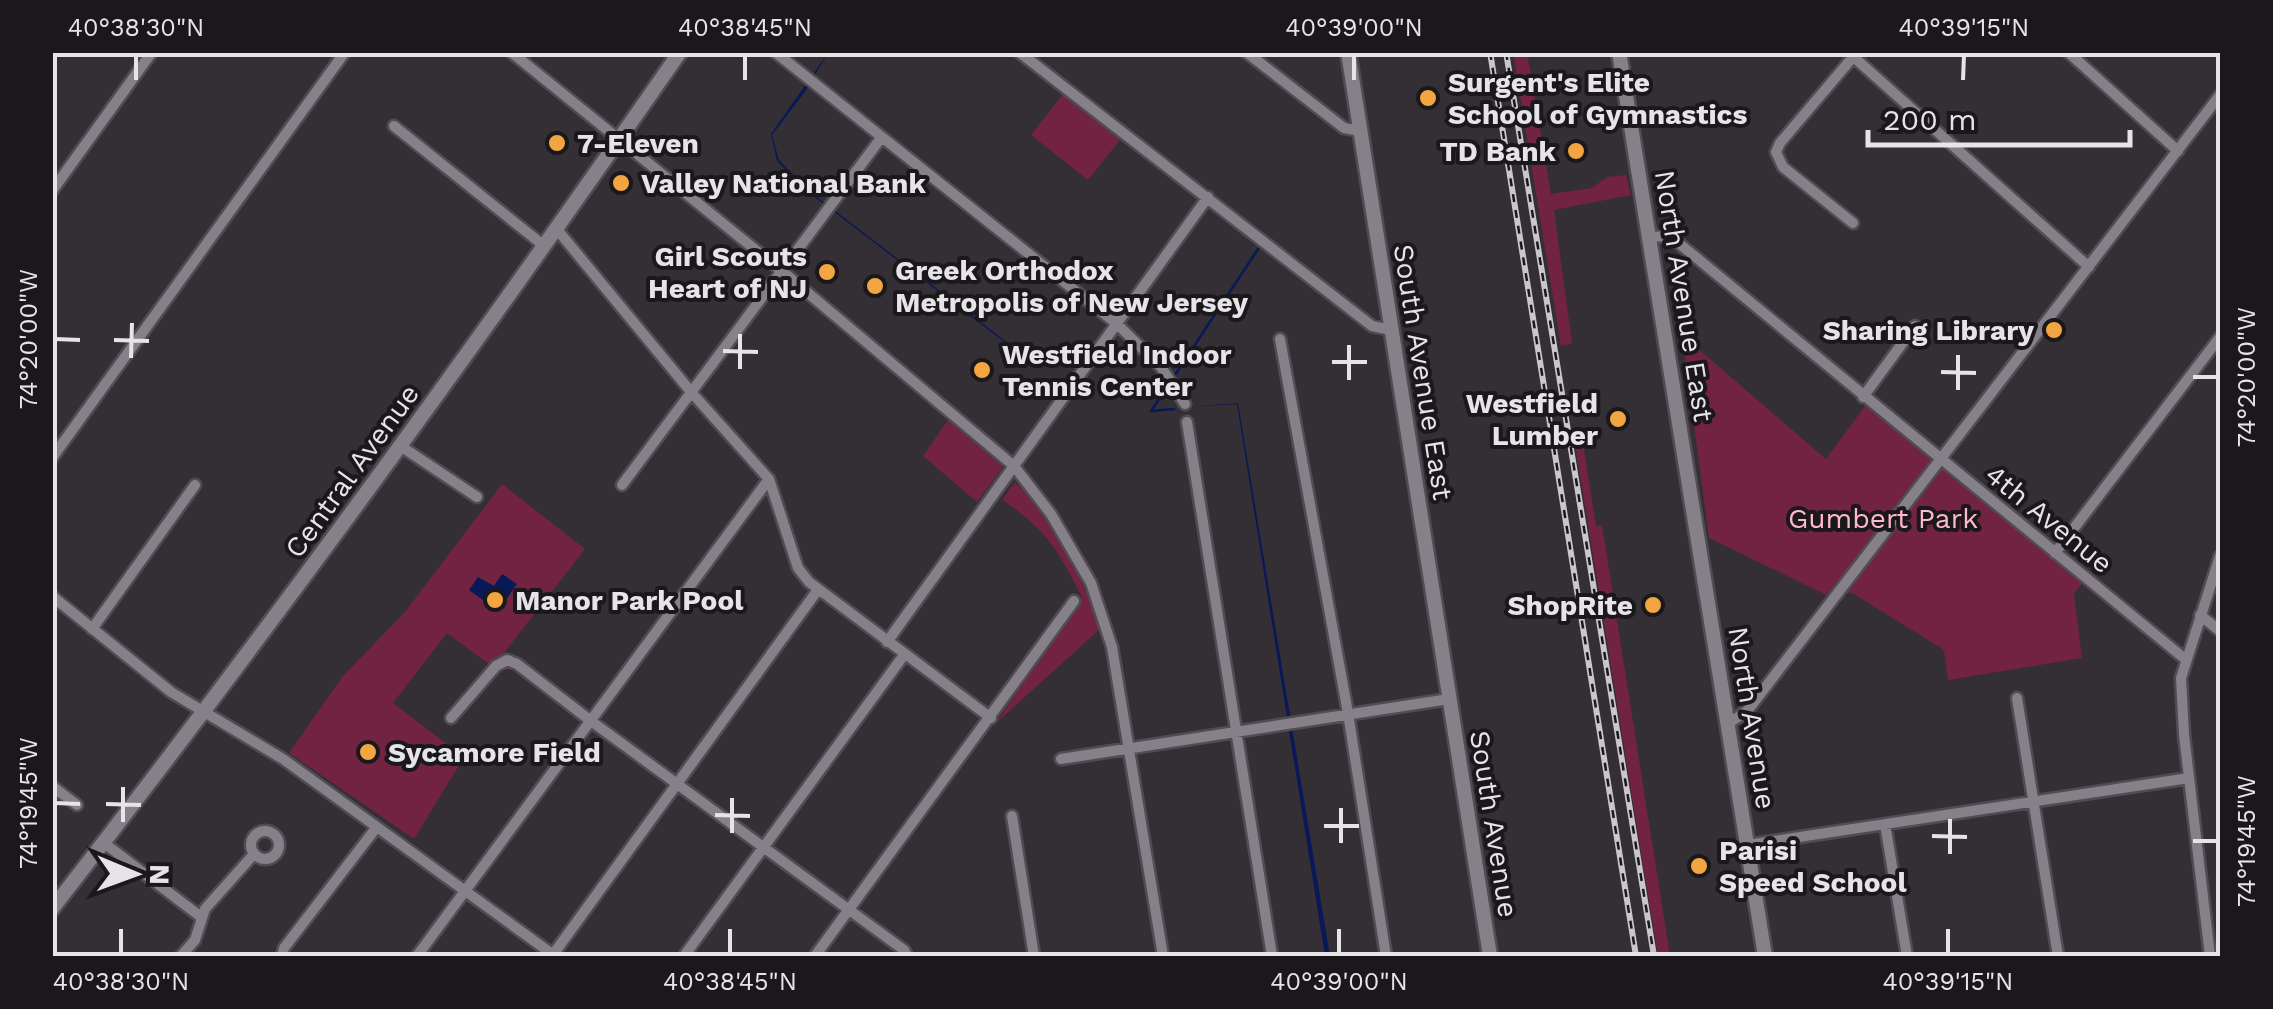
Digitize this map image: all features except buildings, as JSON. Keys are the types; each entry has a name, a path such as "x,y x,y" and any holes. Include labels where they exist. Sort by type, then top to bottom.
{"main road":[{"name":"Central Avenue","path":"52,909 206,712 402,447 680,52"},
{"name":"South Avenue East","path":"1348,52 1449,699"},
{"name":"North Avenue East","path":"1619,52 1689,488"},
{"name":"North Avenue","path":"1689,488 1765,956"},
{"name":"South Avenue","path":"1449,699 1490,956"}],"street":[{"path":"52,191 152,52"},
{"path":"52,458 345,52"},
{"path":"774,52 1116,324 1161,367 1185,404"},
{"path":"1246,52 1344,128 1360,131"},
{"path":"2068,52 2178,151"},
{"path":"515,54 1014,466 1062,531 1091,584 1112,647 1163,956"},
{"path":"1028,55 1372,326 1391,330"},
{"path":"1853,223 1782,167 1776,152 1851,55 2089,267"},
{"path":"1728,724 1748,710 2220,95"},
{"path":"394,126 543,244"},
{"path":"622,485 880,138"},
{"path":"887,642 1208,197"},
{"path":"555,228 768,479 798,568 817,591 992,718"},
{"name":"4th Avenue","path":"1649,236 1670,236 2185,659"},
{"path":"1863,396 1915,326"},
{"path":"2055,553 2220,337"},
{"path":"1280,339 1348,713 1386,956"},
{"path":"1187,422 1272,956"},
{"path":"402,447 477,497"},
{"path":"417,956 768,479"},
{"path":"92,629 194,485"},
{"path":"2210,956 2189,778 2182,678 2220,556"},
{"path":"52,596 171,692 283,759 554,956 817,591"},
{"path":"815,956 1074,601"},
{"path":"2200,614 2220,631"},
{"path":"684,956 904,654"},
{"path":"451,718 496,666 507,660 517,664 906,956"},
{"path":"2017,698 2058,956"},
{"path":"1061,758 1449,699"},
{"path":"1748,845 2189,778"},
{"path":"52,786 78,805"},
{"path":"1012,816 1034,956"},
{"path":"1885,824 1907,956"},
{"path":"282,956 284,948 376,828"},
{"path":"104,843 201,917"},
{"path":"182,956 196,940 201,917 254,854"}],"green space":[{"path":"1513,53 1527,53 1551,194 1592,188 1607,177 1626,175 1631,195 1554,210 1572,343 1561,346"},
{"path":"1063,94 1120,140 1088,180 1031,135"},
{"name":"Gumbert Park","path":"1682,335 1826,459 1868,402 2088,576 2074,594 2082,658 1948,680 1944,650 1854,594 1832,588 1826,595 1709,538"},
{"path":"948,420 1003,467 977,502 923,456"},
{"path":"1582,437 1596,526 1602,525 1670,956 1658,956 1574,438"},
{"path":"1015,482 1066,551 1099,630 995,724 1082,598 1050,542 1002,500"},
{"path":"502,484 585,549 493,667 447,633 393,703 464,757 414,839 289,753 343,676 405,612"}],"shaded area":[{"path":"828,53 772,135 779,160 809,191 1012,346 1081,355 1078,360 1011,347 808,192 777,161 771,134"},
{"path":"1238,403 1330,956 1325,956 1237,404 1190,407"},
{"name":"Manor Park Pool","path":"502,574 517,584 498,611 469,590 478,577 494,586"}],"waterway":[{"path":"1175,375 1258,249"},
{"path":"1152,410 1166,388"},
{"path":"1151,411 1174,409"}],"railway":[{"path":"1490,52 1636,956"},
{"path":"1506,52 1654,956"}],"place":[{"name":"Surgent's Elite School of Gymnastics","path":"1428,98"},
{"name":"7-Eleven","path":"557,143"},
{"name":"TD Bank","path":"1576,151"},
{"name":"Valley National Bank","path":"621,183"},
{"name":"Girl Scouts Heart of NJ","path":"827,272"},
{"name":"Greek Orthodox Metropolis of New Jersey","path":"875,286"},
{"name":"Sharing Library","path":"2054,330"},
{"name":"Westfield Indoor Tennis Center","path":"982,370"},
{"name":"Westfield Lumber","path":"1618,419"},
{"name":"Manor Park Pool","path":"495,600"},
{"name":"ShopRite","path":"1653,605"},
{"name":"Sycamore Field","path":"368,752"},
{"name":"Parisi Speed School","path":"1699,866"}]}
